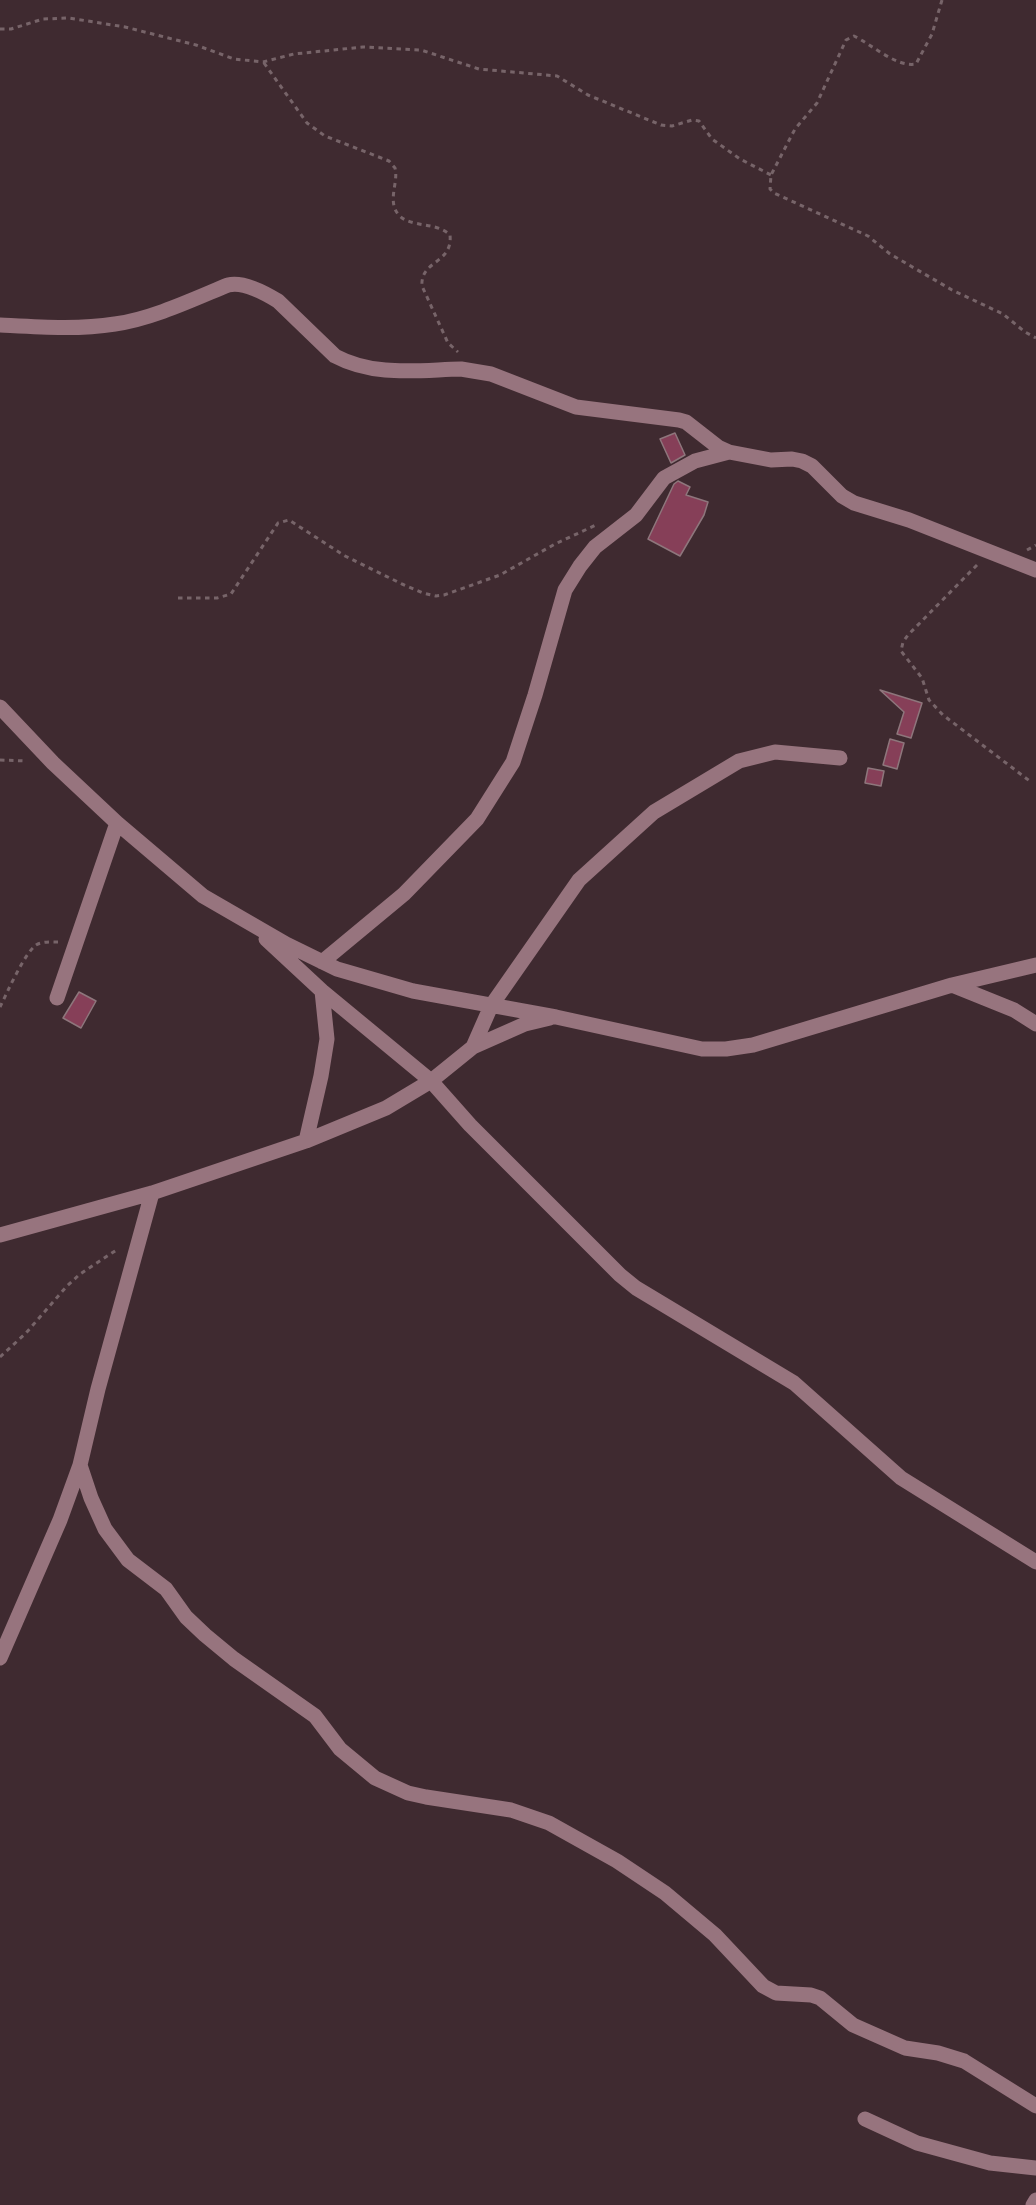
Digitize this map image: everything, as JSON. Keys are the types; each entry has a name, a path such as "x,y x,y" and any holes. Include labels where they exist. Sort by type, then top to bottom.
{"street":[{"path":"0,325 43,327 116,324 154,314 233,283 268,295 278,301 335,356 361,367 384,371 461,369 491,375 576,407 686,422 718,447 729,452 771,460 802,461 812,466 842,496 854,503 909,520 1036,570"},
{"path":"322,962 404,894 477,819 513,762 567,584 595,547 636,515 664,478 695,461 729,452"},
{"path":"0,707 53,763 117,823 203,896 250,925 337,969 413,991 556,1017 702,1049 726,1049 753,1045 952,985 1036,965"},
{"path":"473,1047 491,1006 579,880 654,812 740,761 775,752 840,758"},
{"path":"57,998 117,823"},
{"path":"250,925 322,991 431,1081 470,1125 620,1275 636,1288 794,1383 901,1478 1036,1562"},
{"path":"952,985 1014,1010 1036,1023"},
{"path":"306,1141 327,1039 322,991"},
{"path":"0,1235 152,1193 306,1141 386,1108 431,1081 473,1047 525,1024 556,1017"},
{"path":"0,1658 56,1530 80,1465 101,1378 152,1193"},
{"path":"80,1465 105,1529 128,1560 166,1589 186,1617 205,1635 234,1659 315,1716 340,1749 375,1778 408,1793 511,1810 549,1823 617,1861 665,1893 715,1935 764,1986 776,1993 811,1995 820,1998 853,2025 905,2048 950,2055 964,2061 1036,2106"},
{"path":"865,2119 917,2143 990,2163 1036,2168"},
{"path":"1033,2205 1036,2200"}],"path":[{"path":"942,0 932,34 916,64 911,66 887,56 854,36 846,40 817,103 795,129 771,176 770,189 774,193 868,236 890,254 952,290 1003,314 1024,332 1036,338"},
{"path":"0,29 44,19 69,18 125,27 186,42 234,59 264,62 306,53 363,47 399,48 441,55 479,69 557,76 588,95 649,122 672,126 692,120 699,121 712,139 740,159 771,176"},
{"path":"264,62 307,123 325,136 389,161 395,168 393,204 399,217 442,229 450,235 448,252 425,272 421,279 448,343 459,353"},
{"path":"178,598 217,598 231,594 278,523 289,520 345,556 402,584 436,596 444,596 500,575 592,525 602,525 617,532"},
{"path":"996,555 977,565 908,635 903,642 902,651 922,678 929,700 943,715 1031,782"},
{"path":"0,1007 16,974 33,948 44,942 76,941"},
{"path":"0,1357 26,1333 80,1274 140,1236"}],"building":[{"path":"675,433 685,455 671,463 660,439"},
{"path":"678,481 690,487 686,495 708,502 704,515 680,556 648,539 674,484"},
{"path":"880,690 922,703 911,738 897,734 904,712"},
{"path":"890,739 904,743 897,769 883,765"},
{"path":"868,768 884,771 881,786 865,783"},
{"path":"79,992 96,1001 81,1028 63,1018"}]}
